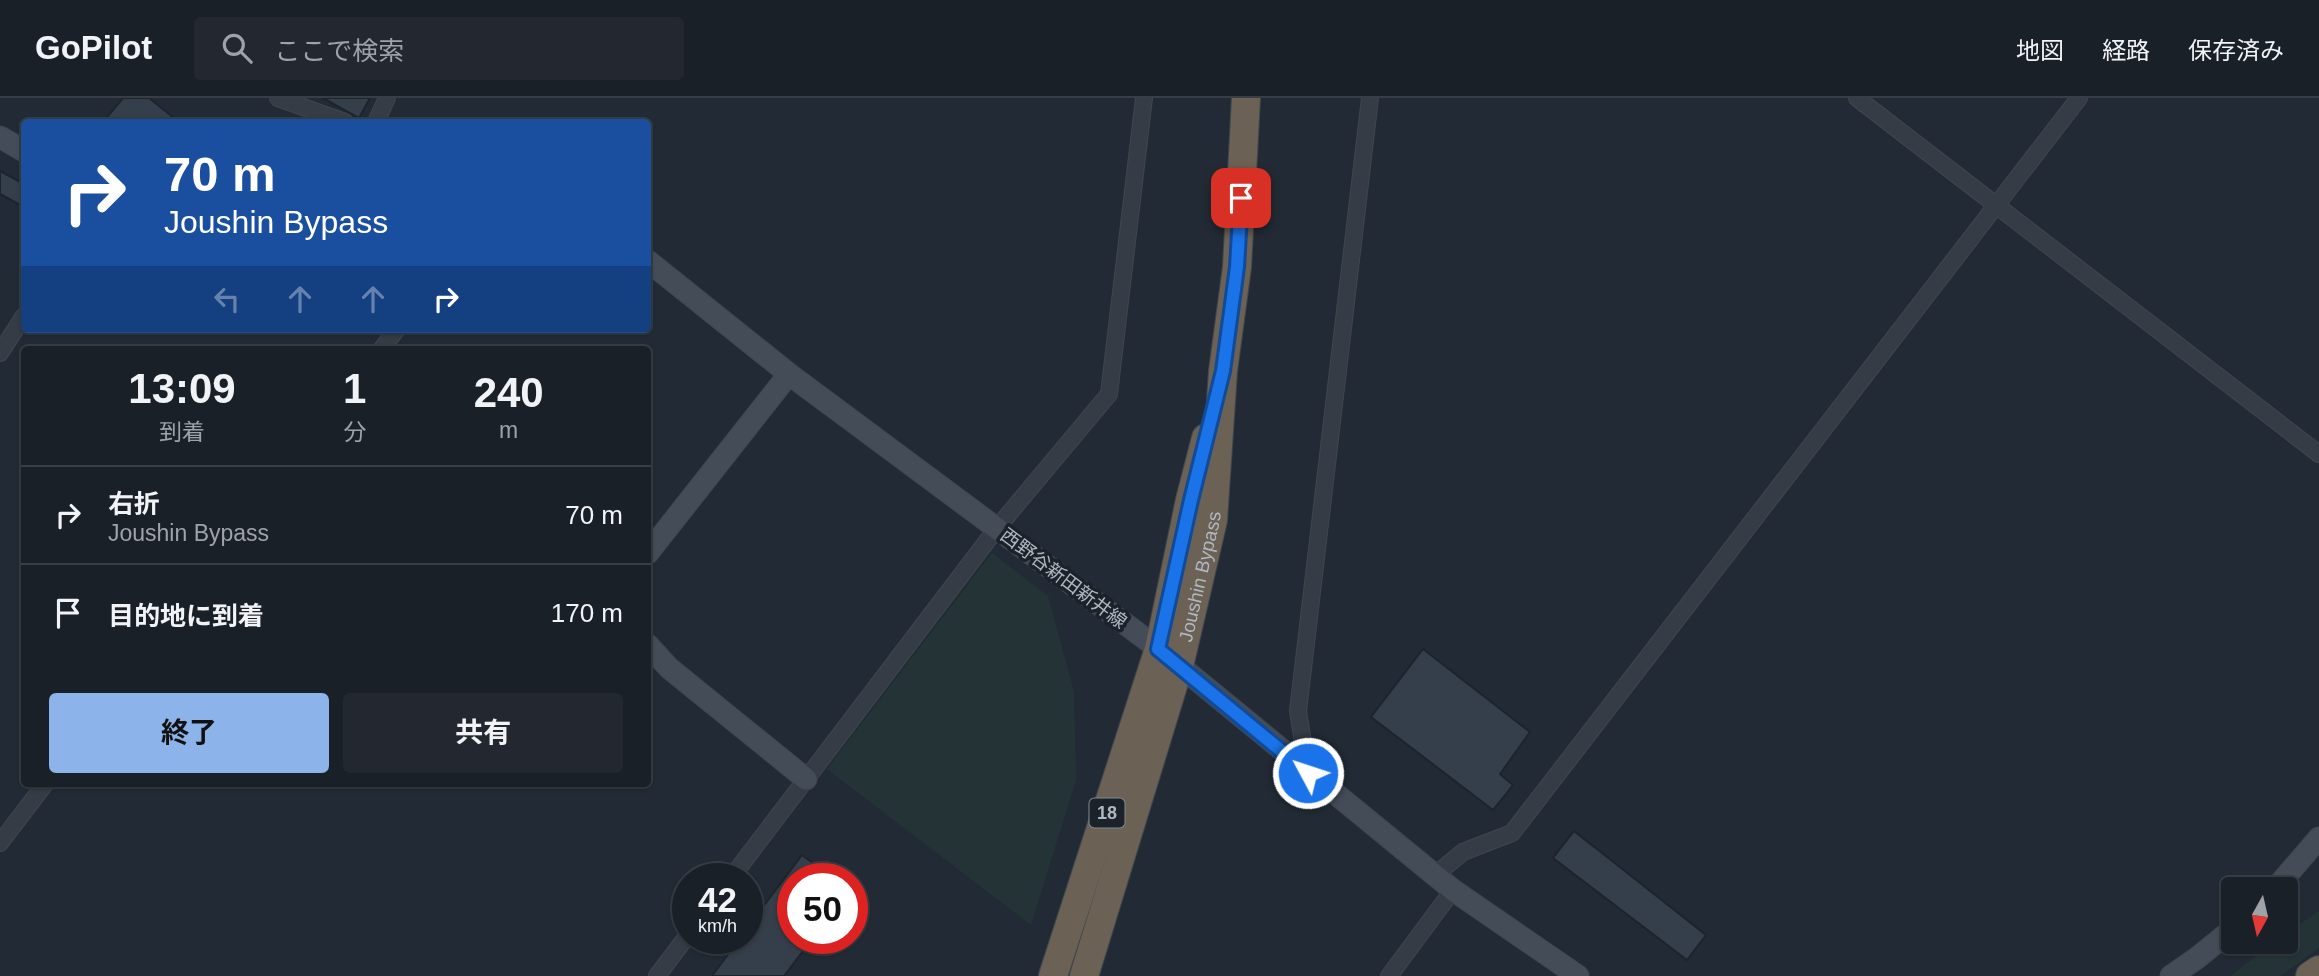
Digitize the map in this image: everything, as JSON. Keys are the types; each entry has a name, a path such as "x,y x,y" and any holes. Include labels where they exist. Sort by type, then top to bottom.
{"highway":[{"name":"Joushin Bypass","path":"1053,976 1169,657 1213,520 1223,371 1237,267 1246,98"},
{"name":"Joushin Bypass","path":"1084,976 1169,657"},
{"path":"2310,976 2319,970"}],"main road":[{"path":"0,137 21,149"},
{"name":"西野谷新田新井線","path":"651,263 789,374 1169,657 1454,890 1578,976"},
{"path":"651,549 789,374"},
{"path":"651,648 669,668 806,779"},
{"path":"2285,877 2319,838"},
{"path":"2171,976 2221,939"}],"street":[{"path":"278,98 337,119"},
{"path":"377,119 387,98"},
{"path":"742,863 997,528 1109,394 1144,98"},
{"path":"1308,773 1298,711 1370,98"},
{"path":"1857,98 2319,454"},
{"path":"1435,875 1464,852 1512,833 2079,98"},
{"path":"0,353 21,321"},
{"path":"0,843 43,787"},
{"path":"1390,976 1454,890"},
{"path":"656,976 673,954"}],"shaded area":[{"path":"992,553 1048,596 1074,692 1076,780 1031,925 827,769"},
{"path":"2319,911 2319,948 2280,976 2230,976 2259,954 2298,954 2298,926"}],"building":[{"path":"123,98 149,98 175,119 106,119"},
{"path":"323,98 370,98 359,118"},
{"path":"0,171 21,182 21,205 0,194"},
{"path":"1423,649 1530,732 1500,774 1513,785 1493,810 1371,717"},
{"path":"1574,831 1706,935 1687,960 1553,858"},
{"path":"802,855 813,863 796,863"},
{"path":"777,888 777,954 801,954 784,976 712,976 728,954 763,954 763,907"}],"route":[{"path":"1241,198 1237,267 1223,371 1158,649 1308,773"}]}
